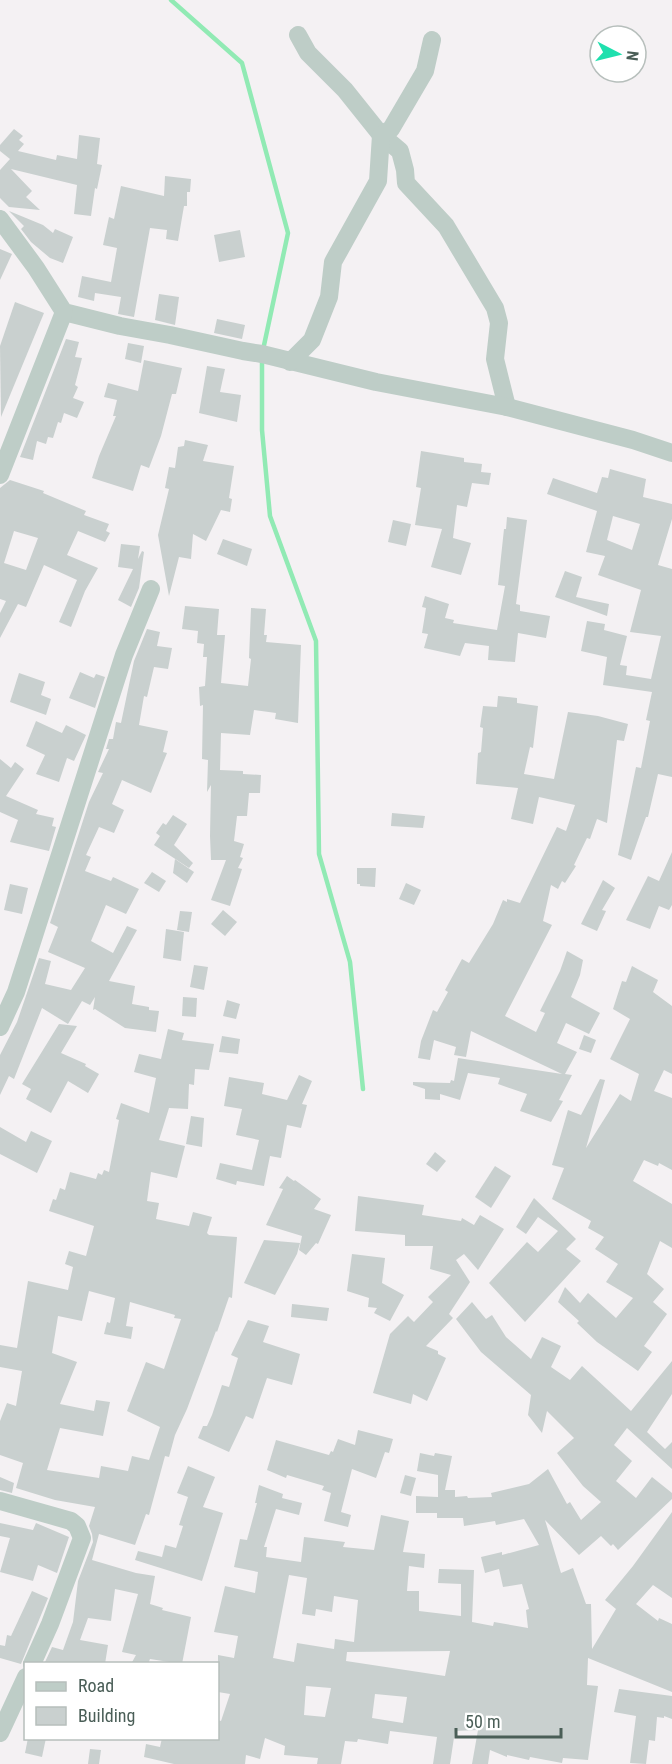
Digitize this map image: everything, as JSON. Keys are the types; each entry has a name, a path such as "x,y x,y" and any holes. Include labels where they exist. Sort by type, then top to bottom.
{"street":[{"path":"298,35 308,53 345,90 381,135 400,151 406,183 446,226 495,308 499,323 495,359 507,407"},
{"path":"381,135 391,129 425,71 432,40"},
{"path":"291,362 312,340 329,297 333,262 378,181 381,135"},
{"path":"0,219 36,268 64,312 120,326 262,354 376,382 507,407 633,440 672,453"},
{"path":"0,475 64,312"},
{"path":"0,1027 16,992 124,655 151,589"},
{"path":"0,1501 71,1521 77,1526 82,1538 50,1624 33,1662"},
{"path":"0,1732 24,1681"}],"building":[{"path":"14,129 23,136 19,140 24,144 18,151 56,160 57,155 77,159 79,135 100,138 97,164 102,165 97,189 95,188 91,216 74,214 77,185 11,169 32,191 26,197 40,210 9,207 0,198 0,170 10,159 0,151 0,145"},
{"path":"165,176 191,179 190,192 187,192 187,206 184,206 178,241 166,239 167,230 150,228 134,317 118,314 121,297 95,293 94,301 78,297 82,276 111,282 117,248 103,245 109,217 114,219 121,186 164,196"},
{"path":"9,211 43,225 53,233 55,229 73,237 63,263 50,258 31,242 21,229 24,226"},
{"path":"240,230 245,257 219,262 214,235"},
{"path":"0,249 12,254 0,280"},
{"path":"159,294 179,297 175,325 155,320"},
{"path":"15,302 44,313 1,417 0,346"},
{"path":"217,319 245,325 242,339 214,333"},
{"path":"66,339 79,342 75,357 82,358 75,385 78,387 73,398 84,402 77,418 64,413 61,423 58,422 53,438 48,437 46,444 37,441 33,460 20,457"},
{"path":"128,343 144,346 141,363 125,359"},
{"path":"144,360 182,368 176,394 172,394 161,436 149,468 141,465 133,491 92,478 116,416 113,416 117,400 104,397 108,383 138,391"},
{"path":"207,366 225,369 220,392 241,395 237,422 199,413"},
{"path":"185,440 208,445 203,461 234,466 229,498 232,499 230,512 221,510 206,541 193,534 191,559 179,557 169,596 158,535 169,489 165,488 169,467 175,468 178,447 184,446"},
{"path":"421,451 464,458 464,462 482,464 481,472 491,473 489,485 472,483 467,507 457,505 453,538 471,543 461,575 431,567 442,529 415,525 421,488 416,487"},
{"path":"610,469 646,479 643,497 672,504 672,519 658,565 672,569 672,777 658,774 648,817 646,817 631,860 618,855 636,767 641,768 650,721 646,720 652,692 603,685 607,657 581,651 587,621 605,624 604,630 627,636 620,665 627,666 626,675 651,679 661,636 630,632 641,590 598,575 605,556 586,552 597,511 547,494 553,478 597,493 602,477 608,478","holes":["613,516 640,524 632,550 607,540"]},
{"path":"10,480 44,491 43,493 86,511 84,515 109,524 106,531 110,533 105,542 78,531 67,555 98,568 85,591 71,627 59,622 77,580 44,565 26,607 18,604 0,638 0,613 6,601 0,599 0,488","holes":["14,531 38,538 26,570 4,563"]},
{"path":"507,517 527,520 516,604 520,605 520,611 550,616 546,638 518,633 515,662 488,660 489,646 465,643 460,656 424,648 428,634 422,633 426,608 422,607 425,596 449,604 445,618 454,620 453,623 497,630 505,586 498,585"},
{"path":"393,520 411,524 406,546 388,542"},
{"path":"223,539 252,549 247,566 217,554"},
{"path":"121,544 140,546 138,559 142,551 144,552 139,588 131,607 118,600 133,569 118,567"},
{"path":"565,571 582,577 576,597 609,604 607,616 555,597"},
{"path":"185,606 219,609 217,635 225,635 221,683 248,686 251,659 249,658 251,608 266,609 264,635 267,635 266,642 301,645 298,723 275,719 276,713 254,710 250,735 221,733 220,770 261,775 260,793 249,793 247,816 237,816 234,841 244,844 240,857 243,858 238,868 242,869 230,906 211,900 226,860 211,860 211,785 207,792 208,760 202,759 203,705 200,706 199,687 205,686 207,657 203,657 204,644 197,643 198,631 182,629"},
{"path":"147,629 160,632 157,646 172,648 168,669 154,667 147,697 144,696 139,725 168,731 163,752 167,753 151,793 122,780 112,804 124,810 114,833 99,827 86,855 91,857 85,871 111,881 113,877 139,889 126,914 106,905 91,941 113,953 127,926 137,930 109,981 135,986 132,1004 159,1011 156,1032 125,1028 95,1009 93,1010 95,997 90,1005 82,1001 68,1024 42,1008 14,1079 9,1076 0,1095 0,1055 17,1022 39,958 51,961 45,984 71,990 85,968 48,952 58,927 50,923 89,802 103,773 98,772 109,749 106,749 109,739 113,739 116,722 121,723 134,661"},
{"path":"80,672 94,678 96,674 105,677 95,708 69,698"},
{"path":"19,673 45,682 41,695 51,699 46,715 10,702"},
{"path":"498,696 517,698 517,703 538,706 533,748 530,747 524,774 554,779 568,712 598,716 628,724 624,741 617,740 607,823 597,819 590,839 587,838 574,865 576,866 565,883 562,881 558,889 551,885 543,921 552,925 505,1016 536,1032 545,1013 540,1011 560,971 567,951 583,960 571,997 600,1013 589,1034 566,1023 557,1043 577,1052 565,1074 572,1075 559,1100 563,1101 551,1122 520,1111 527,1094 498,1084 500,1078 468,1073 460,1100 440,1094 440,1100 425,1099 425,1089 413,1085 413,1082 450,1083 451,1080 454,1081 458,1058 562,1074 471,1031 466,1057 454,1055 456,1047 434,1040 430,1060 418,1058 421,1041 433,1010 437,1012 448,992 445,990 462,959 469,963 493,924 503,900 520,903 557,827 566,831 575,805 539,797 533,824 511,819 518,788 476,784 478,753 481,752 483,728 480,727 483,706 497,707"},
{"path":"36,721 62,733 66,725 86,735 74,761 67,758 59,782 36,774 45,755 26,746"},
{"path":"0,759 11,768 15,762 24,769 6,796 38,810 36,814 54,818 52,826 56,827 49,851 10,842 18,820 0,812"},
{"path":"392,813 425,816 423,828 391,826"},
{"path":"173,815 187,824 174,845 193,863 189,868 154,845 160,836 156,833"},
{"path":"672,852 672,905 669,910 659,906 650,929 626,920 648,876 659,881"},
{"path":"175,859 194,872 187,883 173,873"},
{"path":"357,868 376,868 375,887 357,884"},
{"path":"152,872 166,881 159,892 144,883"},
{"path":"603,880 615,888 602,910 606,911 597,931 581,924"},
{"path":"406,883 421,890 414,905 399,899"},
{"path":"10,884 28,888 22,914 4,910"},
{"path":"223,910 237,922 225,936 211,924"},
{"path":"180,911 192,912 189,932 177,930"},
{"path":"166,929 184,932 181,961 163,958"},
{"path":"194,965 208,967 204,990 190,987"},
{"path":"632,966 658,980 653,992 672,1006 672,1074 664,1070 654,1091 672,1098 672,1170 659,1163 658,1166 644,1160 633,1181 672,1204 672,1248 660,1241 647,1274 664,1289 653,1302 667,1314 644,1346 652,1352 638,1371 597,1342 558,1302 565,1287 580,1303 588,1293 616,1318 633,1298 606,1282 618,1264 595,1249 604,1237 588,1228 591,1221 552,1199 564,1168 552,1165 568,1110 581,1115 600,1079 605,1080 586,1148 620,1094 631,1101 639,1074 610,1059 630,1019 613,1009 622,981 626,982"},
{"path":"183,997 197,998 196,1017 182,1016"},
{"path":"227,1000 240,1004 236,1019 223,1016"},
{"path":"59,1024 77,1026 61,1053 86,1064 85,1066 99,1074 88,1093 68,1081 51,1113 26,1099 31,1089 22,1084"},
{"path":"168,1029 184,1033 182,1040 214,1044 209,1070 195,1069 194,1085 189,1084 188,1109 169,1108 159,1140 185,1146 177,1178 151,1172 147,1201 159,1203 156,1219 189,1226 193,1212 212,1217 207,1233 209,1235 237,1237 232,1298 229,1297 175,1435 169,1457 165,1456 149,1515 146,1514 135,1545 99,1534 92,1560 155,1576 150,1604 163,1608 162,1610 191,1617 182,1662 150,1659 149,1662 132,1662 136,1655 122,1652 138,1594 115,1589 111,1621 88,1618 80,1640 108,1645 105,1662 45,1662 52,1647 63,1650 73,1622 78,1581 93,1542 89,1526 95,1507 55,1500 16,1488 23,1463 0,1455 0,1421 7,1403 16,1406 22,1371 0,1367 0,1345 17,1348 28,1281 68,1290 73,1267 65,1264 69,1251 86,1256 94,1226 49,1211 60,1188 65,1190 70,1172 96,1179 98,1173 102,1175 104,1170 109,1172 119,1120 116,1119 121,1103 149,1113 156,1078 134,1072 139,1054 161,1059","holes":["89,1291 115,1298 110,1323 107,1322 104,1334 131,1339 133,1327 126,1326 130,1302 175,1315 174,1318 181,1319 164,1369 146,1362 127,1411 160,1427 149,1460 132,1456 128,1471 101,1466 99,1478 47,1470 60,1428 103,1436 110,1402 96,1400 94,1411 60,1404 77,1362 52,1353 58,1316 82,1321"]},
{"path":"584,1035 596,1040 591,1053 579,1049"},
{"path":"222,1036 240,1039 238,1054 219,1052"},
{"path":"299,1075 312,1081 302,1104 307,1105 301,1128 287,1125 281,1158 270,1156 264,1186 237,1181 236,1185 216,1179 220,1163 252,1170 259,1140 236,1135 242,1109 224,1106 229,1077 264,1083 262,1094 287,1100"},
{"path":"191,1116 204,1118 202,1147 186,1144"},
{"path":"0,1127 26,1142 31,1131 52,1141 37,1173 0,1154"},
{"path":"435,1152 446,1161 437,1172 426,1164"},
{"path":"495,1166 511,1176 491,1208 475,1197"},
{"path":"287,1176 321,1199 314,1209 331,1215 318,1244 316,1243 306,1255 299,1250 302,1236 266,1225 283,1189 279,1188"},
{"path":"358,1196 424,1205 422,1215 461,1221 462,1218 474,1225 480,1215 504,1229 478,1270 464,1254 456,1260 470,1282 449,1314 453,1318 426,1346 438,1351 438,1354 446,1358 427,1401 413,1394 411,1404 373,1393 390,1334 408,1316 414,1322 433,1302 428,1297 451,1275 430,1269 433,1246 405,1246 405,1235 355,1231"},
{"path":"534,1198 576,1239 566,1249 581,1261 525,1322 489,1283 527,1242 538,1252 558,1231 538,1217 526,1234 516,1227"},
{"path":"264,1240 300,1243 297,1254 275,1295 244,1283"},
{"path":"352,1254 385,1258 382,1283 404,1295 390,1321 374,1313 377,1308 368,1307 369,1298 347,1291"},
{"path":"472,1302 486,1319 492,1315 506,1337 531,1359 542,1337 561,1346 551,1367 570,1380 582,1366 631,1411 672,1361 672,1394 647,1432 665,1449 672,1442 672,1469 627,1428 614,1445 632,1461 616,1481 636,1498 652,1477 672,1493 672,1499 618,1550 601,1536 579,1555 545,1520 561,1573 573,1568 586,1604 591,1604 592,1649 616,1609 605,1600 672,1512 672,1598 653,1585 636,1604 658,1621 659,1618 672,1624 672,1692 588,1658 587,1685 598,1686 588,1760 563,1758 562,1763 530,1757 529,1760 507,1755 507,1757 490,1750 488,1764 472,1764 478,1730 455,1731 450,1764 433,1764 437,1737 390,1731 388,1744 358,1739 357,1742 345,1741 341,1764 317,1764 318,1758 284,1755 285,1746 265,1738 260,1759 246,1755 245,1764 174,1764 144,1757 146,1744 160,1747 162,1740 219,1740 219,1720 221,1721 230,1694 219,1692 218,1655 234,1658 238,1636 214,1632 225,1586 255,1593 258,1572 234,1567 240,1539 247,1540 257,1503 255,1503 259,1485 283,1494 282,1498 302,1503 299,1515 276,1509 264,1547 267,1547 266,1557 301,1562 304,1537 345,1542 343,1547 374,1550 381,1515 409,1521 403,1552 425,1554 424,1568 409,1566 407,1591 419,1591 419,1611 461,1616 461,1584 438,1583 439,1569 474,1570 472,1622 493,1626 494,1622 528,1628 526,1610 529,1609 522,1584 503,1587 499,1569 485,1573 481,1557 502,1552 502,1555 539,1545 524,1519 496,1525 495,1521 464,1526 463,1518 437,1518 437,1513 416,1513 416,1496 438,1497 438,1475 417,1471 420,1453 452,1456 445,1490 455,1490 455,1497 492,1497 491,1493 529,1484 548,1469 567,1504 570,1502 581,1520 601,1502 583,1486 557,1453 574,1438 547,1411 542,1433 528,1415 531,1395 481,1352 456,1319","holes":["289,1575 307,1578 302,1614 315,1616 316,1609 332,1612 334,1596 358,1600 354,1642 335,1639 334,1649 297,1643 294,1662 273,1658","450,1651 445,1676 346,1661 347,1652","306,1686 331,1688 325,1717 304,1715","375,1694 407,1697 403,1723 372,1718"]},
{"path":"292,1304 329,1308 327,1321 291,1317"},
{"path":"248,1320 269,1326 263,1342 300,1354 292,1385 267,1378 253,1419 246,1416 229,1452 198,1438 203,1426 207,1426 212,1415 222,1385 229,1387 238,1358 231,1355"},
{"path":"358,1430 393,1439 389,1453 385,1452 376,1478 352,1469 341,1512 351,1515 348,1527 324,1521 331,1493 322,1490 324,1486 287,1475 286,1478 267,1470 276,1440 329,1455 331,1451 333,1452 338,1439 355,1445"},
{"path":"188,1466 215,1477 203,1507 223,1513 202,1581 135,1560 138,1551 162,1557 165,1545 176,1548 183,1526 179,1525 188,1497 177,1493"},
{"path":"405,1475 416,1478 411,1496 400,1493"},
{"path":"0,1477 14,1483 12,1493 0,1490"},
{"path":"0,1523 33,1530 36,1523 69,1537 57,1573 38,1565 33,1581 0,1572 10,1538 0,1536"},
{"path":"32,1591 48,1598 21,1664 0,1658 0,1645 5,1646 7,1635 11,1636"},
{"path":"619,1689 672,1696 672,1719 664,1716 664,1718 657,1717 655,1741 649,1740 646,1764 630,1763 636,1716 614,1712"},
{"path":"28,1740 46,1740 42,1757 25,1753"},
{"path":"90,1749 101,1750 99,1764 88,1764"}],"waterway":[{"path":"171,0 242,63 288,233 263,350"},
{"path":"262,358 262,430 270,516 316,641 319,854 350,962 363,1089"}]}
